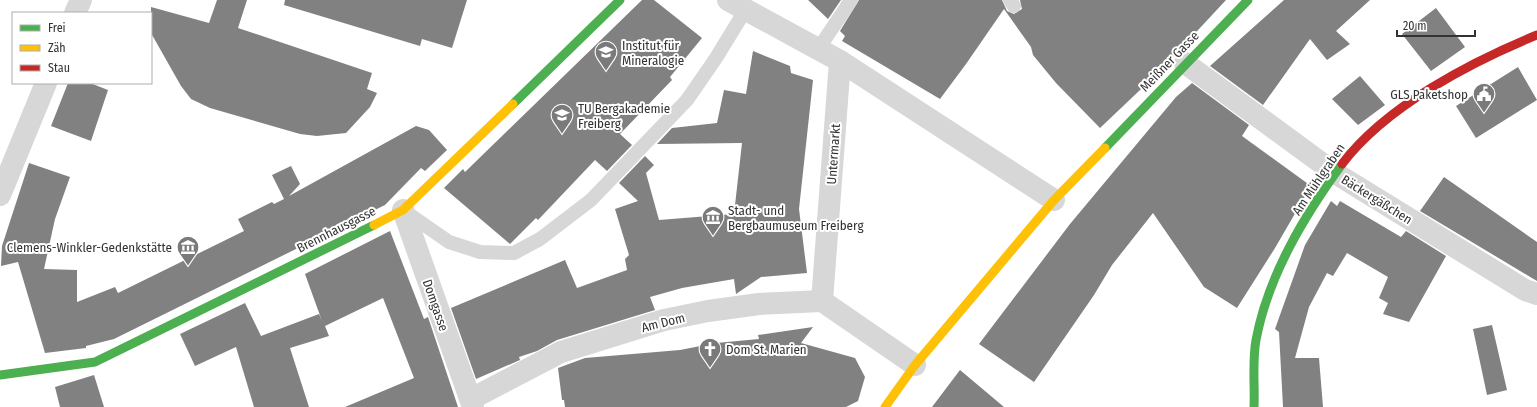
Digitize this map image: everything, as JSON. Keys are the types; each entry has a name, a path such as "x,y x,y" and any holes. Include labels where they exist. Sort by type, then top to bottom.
{"street":[{"path":"75,12 80,0"},
{"name":"Brennhausgasse","path":"0,375 95,362 305,260 403,210 620,0"},
{"name":"Meißner Gasse","path":"1054,200 1248,0"},
{"path":"737,5 819,48 1054,200 915,365 886,407"},
{"name":"Am Mühlgraben","path":"1254,407 1256,341 1268,298 1294,238 1335,173 1359,142 1384,121 1417,98 1465,69 1517,43 1537,35"},
{"name":"Untermarkt","path":"822,301 840,61"},
{"name":"Bäckergäßchen","path":"1185,64 1335,173 1525,290 1537,294"},
{"path":"0,195 46,84"},
{"name":"Domgasse","path":"403,210 472,403"},
{"path":"822,301 915,365"},
{"name":"Am Dom","path":"472,403 561,352 664,320 708,311 759,304 822,301"}],"lane":[{"path":"819,48 851,0"},
{"path":"403,210 449,242 480,252 514,253 540,239 591,200 687,100 716,58 737,5"}],"building":[{"path":"217,0 247,0 238,28 372,73 367,89 377,93 370,107 346,133 317,136 300,134 210,108 191,99 181,86 152,35 151,7 209,23"},
{"path":"285,0 467,0 452,48 422,39 420,46 284,5"},
{"name":"TU Bergakademie Freiberg","path":"642,0 654,0 702,38 670,77 672,80 620,134 632,145 607,171 595,160 538,220 536,218 510,244 444,188 463,169 465,172"},
{"path":"808,0 841,0 828,19"},
{"path":"859,0 1002,0 1007,11 1014,14 1022,9 1020,0 1226,0 1159,72 1100,128 1056,83 1033,55 1031,47 1004,9 940,99 842,41 845,36 840,31"},
{"path":"1284,0 1370,0 1336,31 1350,44 1327,60 1310,39 1263,105 1210,66"},
{"path":"1436,8 1465,47 1431,71 1402,34"},
{"path":"753,51 790,66 791,73 813,80 799,209 807,273 761,277 736,294 734,279 682,288 650,297 655,310 557,340 537,351 519,357 520,360 476,379 451,308 565,260 577,288 627,270 625,259 629,255 615,209 638,201 619,183 645,156 654,165 646,173 659,220 734,214 742,143 657,144 672,128 717,123 724,90 746,94"},
{"path":"1518,67 1537,100 1476,138 1456,106"},
{"path":"1360,76 1385,105 1358,125 1332,99"},
{"path":"1192,83 1249,125 1242,136 1311,186 1275,248 1237,308 1204,287 1153,213 1112,265 1094,295 1034,382 979,344 1070,224 1176,97"},
{"path":"68,84 93,84 108,90 91,141 51,126"},
{"path":"416,126 429,130 447,150 425,171 421,168 385,205 114,339 86,346 86,348 45,353 18,262 1,266 2,246 29,163 70,177 55,219 44,269 77,270 77,302 115,287 118,293 244,231 238,219 272,202 274,204 284,199 272,175 291,166 300,184 289,196"},
{"path":"1444,177 1537,242 1537,281 1420,211"},
{"path":"1331,201 1337,206 1340,201 1401,237 1406,231 1446,256 1409,322 1383,314 1388,303 1379,298 1388,277 1347,253 1333,276 1327,273 1309,307 1295,358 1319,358 1323,407 1283,407 1279,332 1275,329 1305,245"},
{"path":"390,231 424,319 428,317 458,407 345,407 414,378 383,298 325,326 329,336 290,348 309,407 254,407 236,347 195,366 180,334 245,303 261,336 319,314 322,321 305,274"},
{"path":"1492,325 1507,390 1487,395 1473,329"},
{"name":"Dom St. Marien","path":"813,327 801,343 855,358 865,377 858,401 846,407 565,407 564,400 562,400 558,368 585,358 680,350 716,343 759,339 758,335"},
{"path":"960,370 1004,407 932,407"},
{"path":"94,375 104,407 60,407 55,387"}],"traffic: fast":[{"path":"513,104 620,0"},
{"path":"1105,148 1248,0"},
{"path":"1254,407 1254,365 1256,340 1269,293 1278,270 1301,226 1314,204 1342,164"},
{"path":"0,375 95,362 374,225"}],"traffic: slow":[{"path":"374,225 403,210 513,104"},
{"path":"885,407 915,365 1054,200 1105,148"}],"traffic: jam":[{"path":"1342,164 1360,143 1382,123 1431,88 1485,58 1537,35"}],"place":[{"name":"Institut für Mineralogie","path":"606,72"},
{"name":"GLS Paketshop","path":"1484,114"},
{"name":"TU Bergakademie Freiberg","path":"562,134"},
{"name":"Stadt- und Bergbaumuseum Freiberg","path":"713,236"},
{"name":"Clemens-Winkler-Gedenkstätte","path":"188,266"},
{"name":"Dom St. Marien","path":"710,368"}]}
